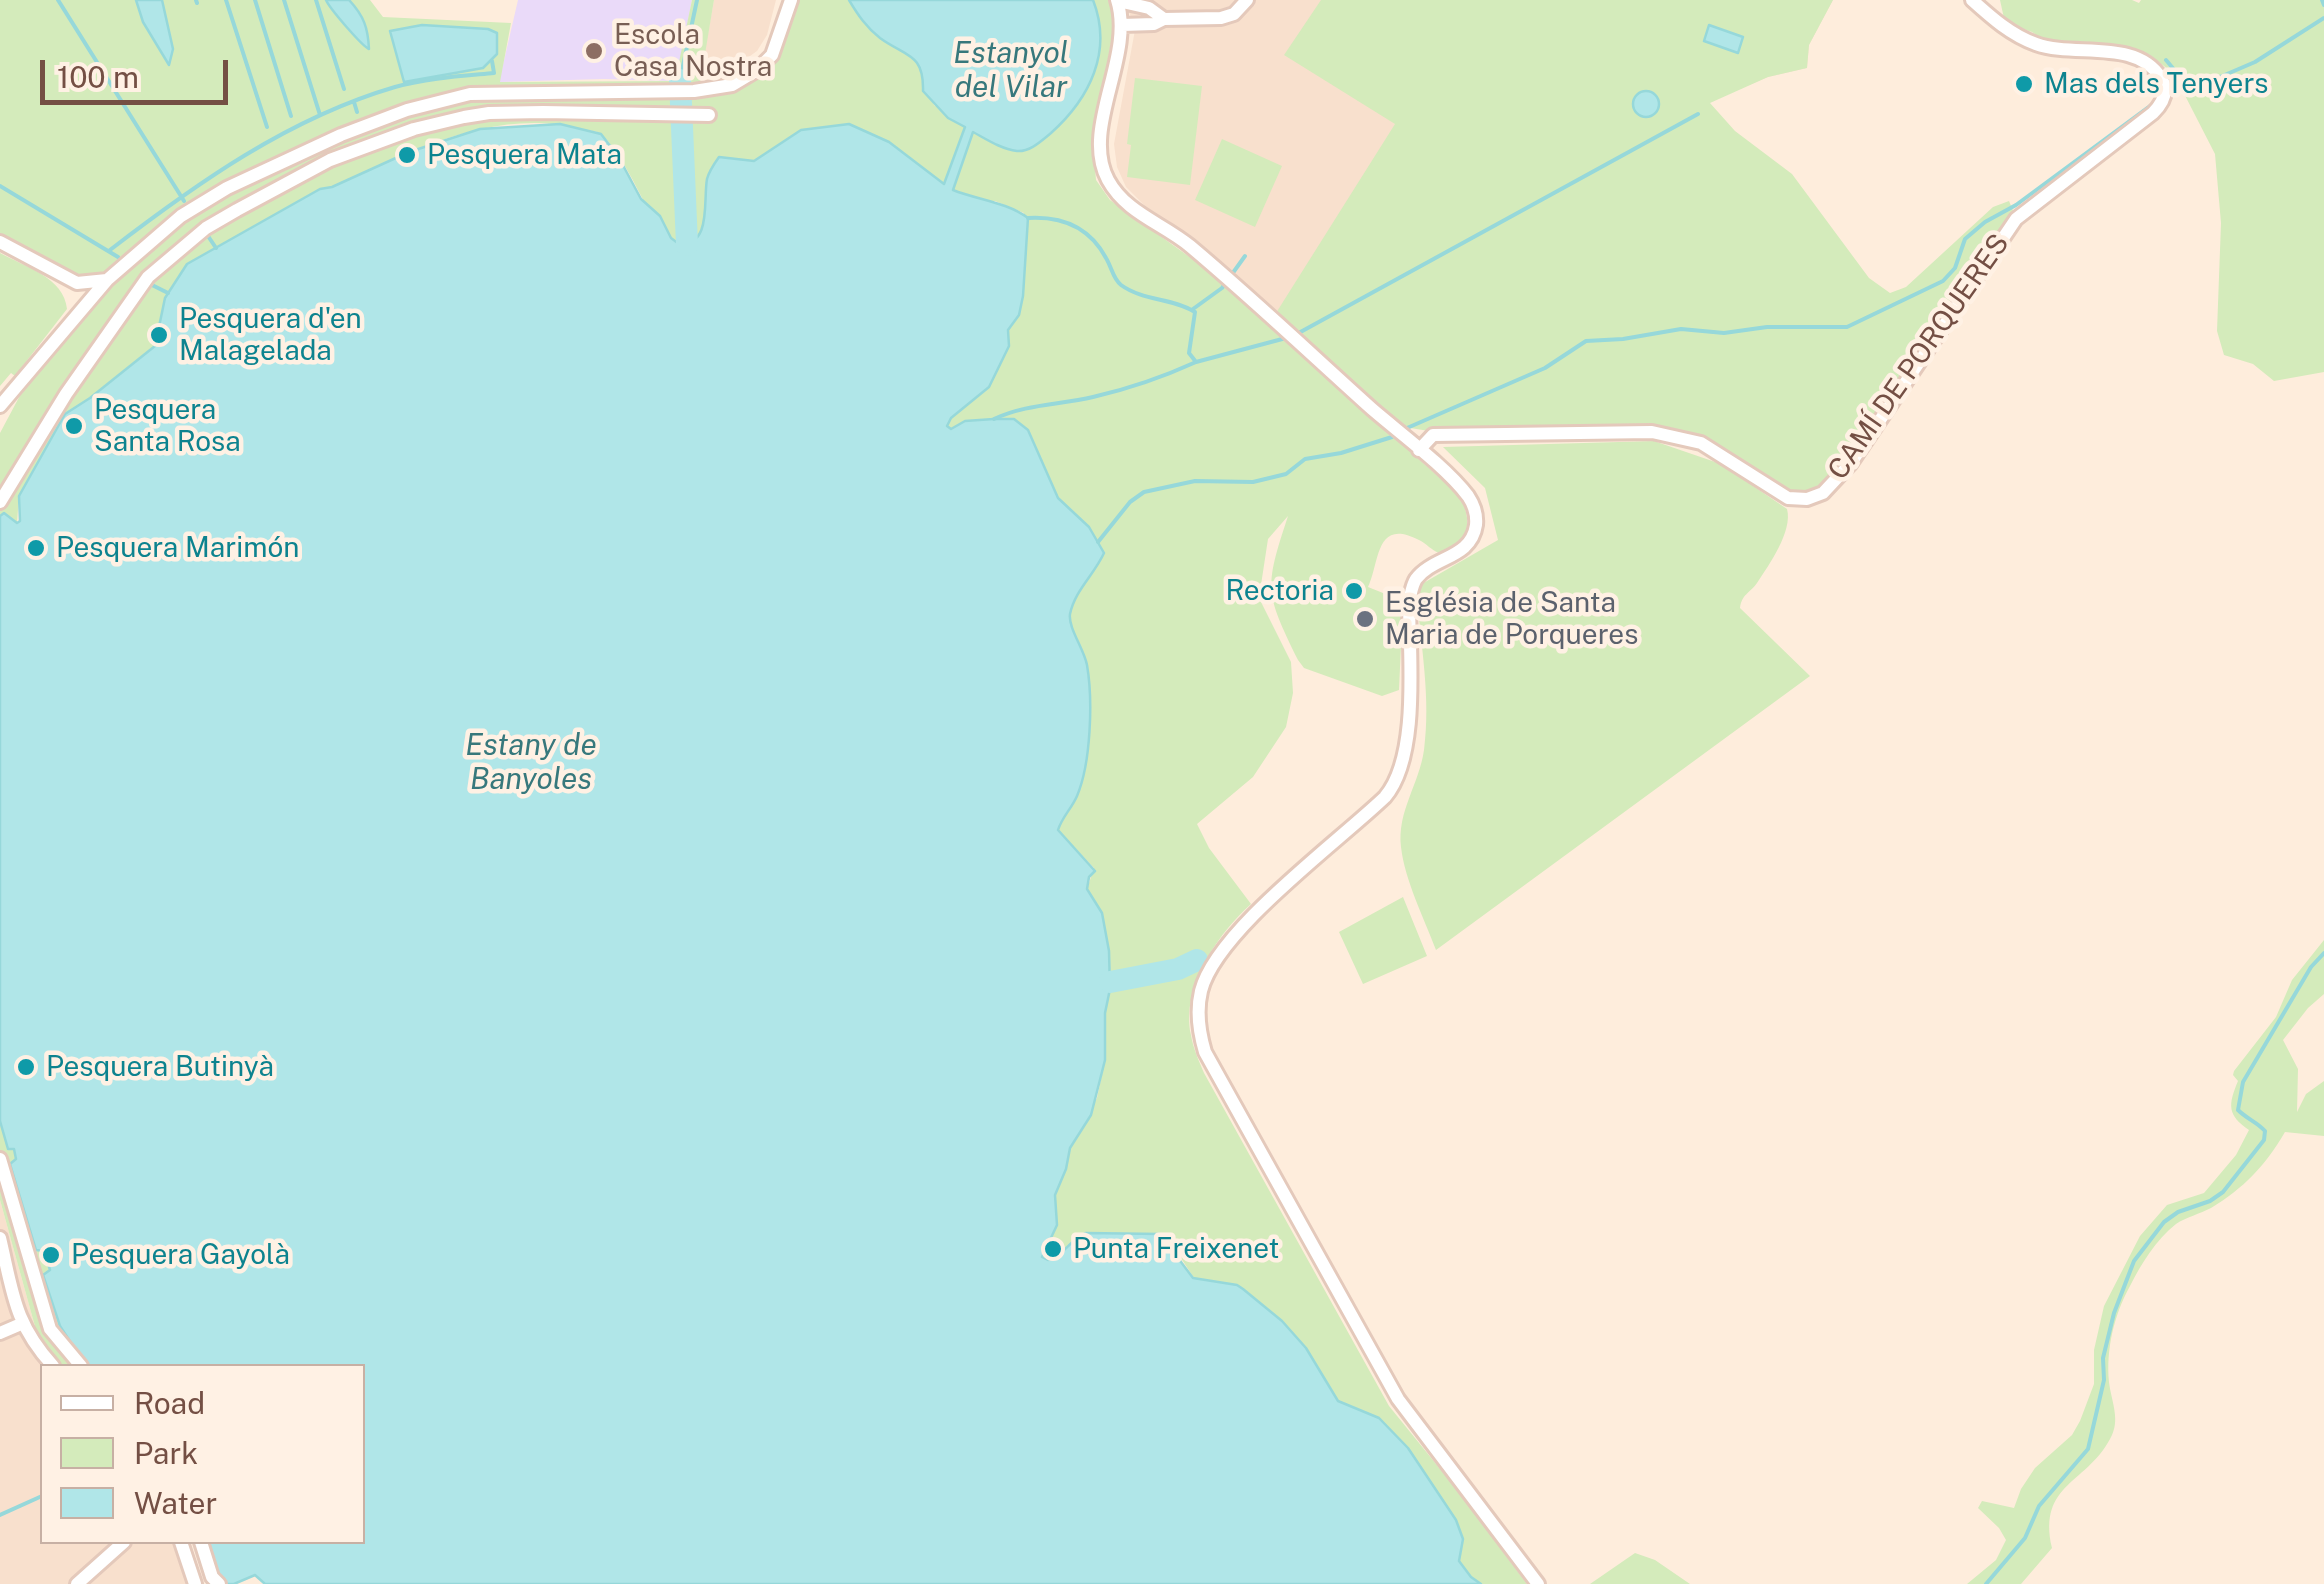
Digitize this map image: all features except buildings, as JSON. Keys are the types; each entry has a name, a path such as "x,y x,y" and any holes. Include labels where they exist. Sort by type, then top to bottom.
{"street":[{"path":"0,406 107,280 141,248 203,201 341,134 407,110 470,94 657,92 732,85 764,64 777,43 791,0"},
{"path":"1164,19 1149,8 1118,0 1122,24 1103,126 1104,170 1128,206 1194,250 1466,493 1474,507 1476,524 1465,547 1420,575 1412,587 1408,733 1399,778 1385,797 1259,911 1223,949 1201,989 1200,1034 1205,1052 1398,1400 1538,1584"},
{"path":"1122,24 1221,18 1234,14 1246,0"},
{"name":"CAMÍ DE PORQUERES","path":"1419,450 1434,436 1652,432 1701,443 1788,498 1806,499 1822,493 1851,463 2016,219 2153,112 2164,97 2165,86 2160,76 2139,59 2040,46 2006,30 1972,0"},
{"path":"0,502 74,382 142,287 206,228 237,210 330,160 414,129 489,113 702,115"},
{"path":"0,242 77,283 107,280"},
{"path":"66,279 75,292 76,316"},
{"path":"0,1159 50,1329 79,1364"},
{"path":"0,1238 21,1324 51,1364"},
{"path":"0,1333 21,1324"},
{"path":"77,1584 122,1544"},
{"path":"181,1544 195,1584"},
{"path":"202,1544 212,1577 219,1584"}],"shaded area":[{"name":"Escola Casa Nostra","path":"518,0 692,0 676,81 499,82"},
{"path":"714,0 776,0 767,35 757,51 736,66 701,72"},
{"path":"1125,0 1833,0 1809,45 1807,68 1768,77 1709,102 1296,331 1190,235 1151,212 1126,187 1117,167 1114,144 1135,30"},
{"path":"0,1200 36,1330 61,1364 40,1364 40,1544 185,1544 202,1584 0,1584"}],"green space":[{"path":"0,0 370,0 383,17 511,23 500,82 675,81 692,0 714,0 698,96 738,88 766,69 786,39 798,0 849,0 864,23 915,59 934,105 965,127 945,184 897,148 771,152 754,161 707,242 669,254 617,153 599,133 591,131 545,123 482,129 420,148 320,189 187,264 165,298 155,346 65,414 19,496 17,523 0,516 0,433 24,388 100,295 0,238"},
{"path":"1093,0 1108,0 1113,14 1093,144 1096,180 1110,200 1205,268 1459,495 1466,513 1463,537 1450,549 1439,553 1405,534 1394,534 1382,546 1368,587 1403,601 1399,690 1382,696 1304,668 1298,660 1279,619 1272,590 1275,560 1288,516 1268,539 1259,598 1291,662 1293,693 1286,727 1253,777 1197,824 1209,848 1251,904 1204,963 1189,1017 1193,1045 1204,1073 1389,1406 1527,1584 1481,1584 1462,1577 1379,1418 1338,1401 1306,1348 1282,1321 1243,1289 1194,1278 1177,1252 1154,1233 1090,1233 1055,1257 1042,1257 1057,1225 1055,1195 1070,1148 1097,1098 1105,1060 1109,951 1102,913 1087,889 1094,868 1058,830 978,440 939,424 1024,213 953,190 973,132 1000,146 1041,136 1059,126 1094,75 1100,31"},
{"path":"1321,0 1833,0 1809,45 1807,68 1768,77 1710,103 1735,131 1792,174 1869,278 1890,293 1906,287 1993,207 2009,201 2014,213 1847,460 1822,485 1808,492 1789,494 1703,439 1404,427 1276,313 1395,124 1284,55"},
{"path":"2000,0 2324,0 2324,372 2274,381 2253,364 2224,355 2217,331 2221,223 2215,154 2174,74 2150,55 2045,41 2005,23"},
{"path":"1135,78 1202,86 1190,185 1127,177"},
{"path":"1222,139 1282,166 1255,227 1195,200"},
{"path":"0,253 51,281 67,309 15,376 11,373 0,386"},
{"path":"1654,441 1721,464 1787,509 1787,527 1779,548 1740,608 1810,676 1436,950 1411,886 1401,847 1402,822 1421,763 1426,731 1417,596 1420,585 1498,540 1485,488 1443,447"},
{"path":"1403,897 1427,956 1363,984 1339,932"},
{"path":"2324,940 2324,994 2283,1040 2298,1069 2297,1112 2306,1094 2324,1081 2324,1136 2285,1132 2244,1184 2211,1208 2176,1224 2156,1245 2124,1297 2112,1332 2108,1370 2115,1416 2112,1435 2091,1464 2058,1496 2049,1526 2052,1548 2021,1584 1967,1584 1996,1560 2006,1540 1978,1508 1982,1501 2014,1508 2035,1468 2072,1435 2080,1421 2094,1384 2094,1350 2104,1306 2140,1236 2167,1205 2204,1193 2236,1155 2249,1130 2233,1114 2232,1097 2238,1081 2234,1071 2276,1017 2292,980"},
{"path":"0,1018 14,1149 32,1237 36,1251 44,1251 85,1364 61,1364 36,1330 0,1200"},
{"path":"1635,1553 1655,1560 1690,1584 1590,1584"}],"water":[{"path":"136,0 162,0 173,49 169,65 143,22"},
{"path":"326,0 349,0 364,23 369,49 346,27"},
{"name":"Estany de Banyoles","path":"849,0 1093,0 1099,19 1099,55 1077,105 1051,133 1022,151 1005,148 973,132 953,190 1002,205 1028,218 1023,296 1019,315 1008,330 1009,346 989,387 951,418 947,426 951,429 965,421 1014,419 1028,430 1058,498 1089,527 1104,553 1076,597 1070,614 1087,665 1090,731 1082,782 1058,830 1095,871 1089,877 1087,889 1102,913 1109,951 1105,1060 1091,1115 1070,1148 1055,1195 1057,1225 1042,1257 1054,1258 1086,1233 1160,1234 1193,1278 1243,1289 1282,1321 1306,1348 1338,1401 1379,1418 1408,1448 1456,1520 1463,1539 1459,1561 1481,1584 265,1584 255,1575 224,1584 209,1544 365,1544 365,1364 85,1364 60,1326 43,1275 50,1270 44,1251 36,1250 10,1164 16,1159 14,1149 8,1149 0,1121 0,516 4,513 17,523 20,521 19,496 65,414 155,346 165,298 187,264 320,189 409,152 480,129 560,124 601,134 641,199 660,216 671,238 679,244 690,243 701,230 707,179 719,157 754,161 801,130 849,124 889,142 944,184 965,127 948,118 923,91 920,69 912,57 875,34"},
{"path":"422,25 488,29 497,33 497,54 483,68 404,82 390,31"},
{"path":"1709,25 1743,37 1738,53 1704,41"},
{"path":"1646,91 1655,95 1659,104 1655,113 1646,117 1637,113 1633,104 1637,95"}],"waterway":[{"path":"58,0 184,201"},
{"path":"226,0 267,127"},
{"path":"255,0 291,116"},
{"path":"284,0 320,115"},
{"path":"316,0 344,89"},
{"path":"680,80 697,0"},
{"path":"2322,0 2324,5"},
{"path":"2178,89 2255,62 2324,18"},
{"path":"2166,60 2188,86"},
{"path":"110,250 210,177 318,116 407,84 494,73 492,61"},
{"path":"680,80 687,245"},
{"path":"354,102 357,112"},
{"path":"1407,428 1545,368 1586,341 1681,329 1724,333 1767,327 1847,327 1943,281 1955,268 1965,239 1985,222 2016,205 2150,106"},
{"path":"1295,335 1698,114"},
{"path":"0,186 118,257"},
{"path":"1028,218 1052,219 1074,226 1092,239 1121,285 1195,312 1189,353 1196,362 1286,338"},
{"path":"206,233 216,248"},
{"path":"1193,309 1222,288 1245,256"},
{"path":"148,283 168,293"},
{"path":"994,419 1018,410 1119,390 1196,362"},
{"path":"1098,542 1130,502 1144,492 1195,481 1253,482 1286,474 1305,459 1341,453 1392,437"},
{"path":"1986,1584 2025,1538 2039,1506 2088,1449 2114,1313 2134,1261 2164,1222 2223,1192 2264,1140 2265,1131 2238,1110 2243,1082 2311,967 2324,953"},
{"path":"1110,982 1178,969 1197,960"},
{"path":"0,1515 40,1497"}],"place":[{"name":"Escola Casa Nostra","path":"594,51"},
{"name":"Mas dels Tenyers","path":"2024,84"},
{"name":"Pesquera Mata","path":"407,155"},
{"name":"Pesquera d'en Malagelada","path":"159,335"},
{"name":"Pesquera Santa Rosa","path":"74,426"},
{"name":"Pesquera Marimón","path":"36,548"},
{"name":"Rectoria","path":"1354,591"},
{"name":"Església de Santa Maria de Porqueres","path":"1365,619"},
{"name":"Pesquera Butinyà","path":"26,1067"},
{"name":"Punta Freixenet","path":"1053,1249"},
{"name":"Pesquera Gayolà","path":"51,1255"}],"water label":[{"name":"Estanyol del Vilar","path":"1011,71"}]}
